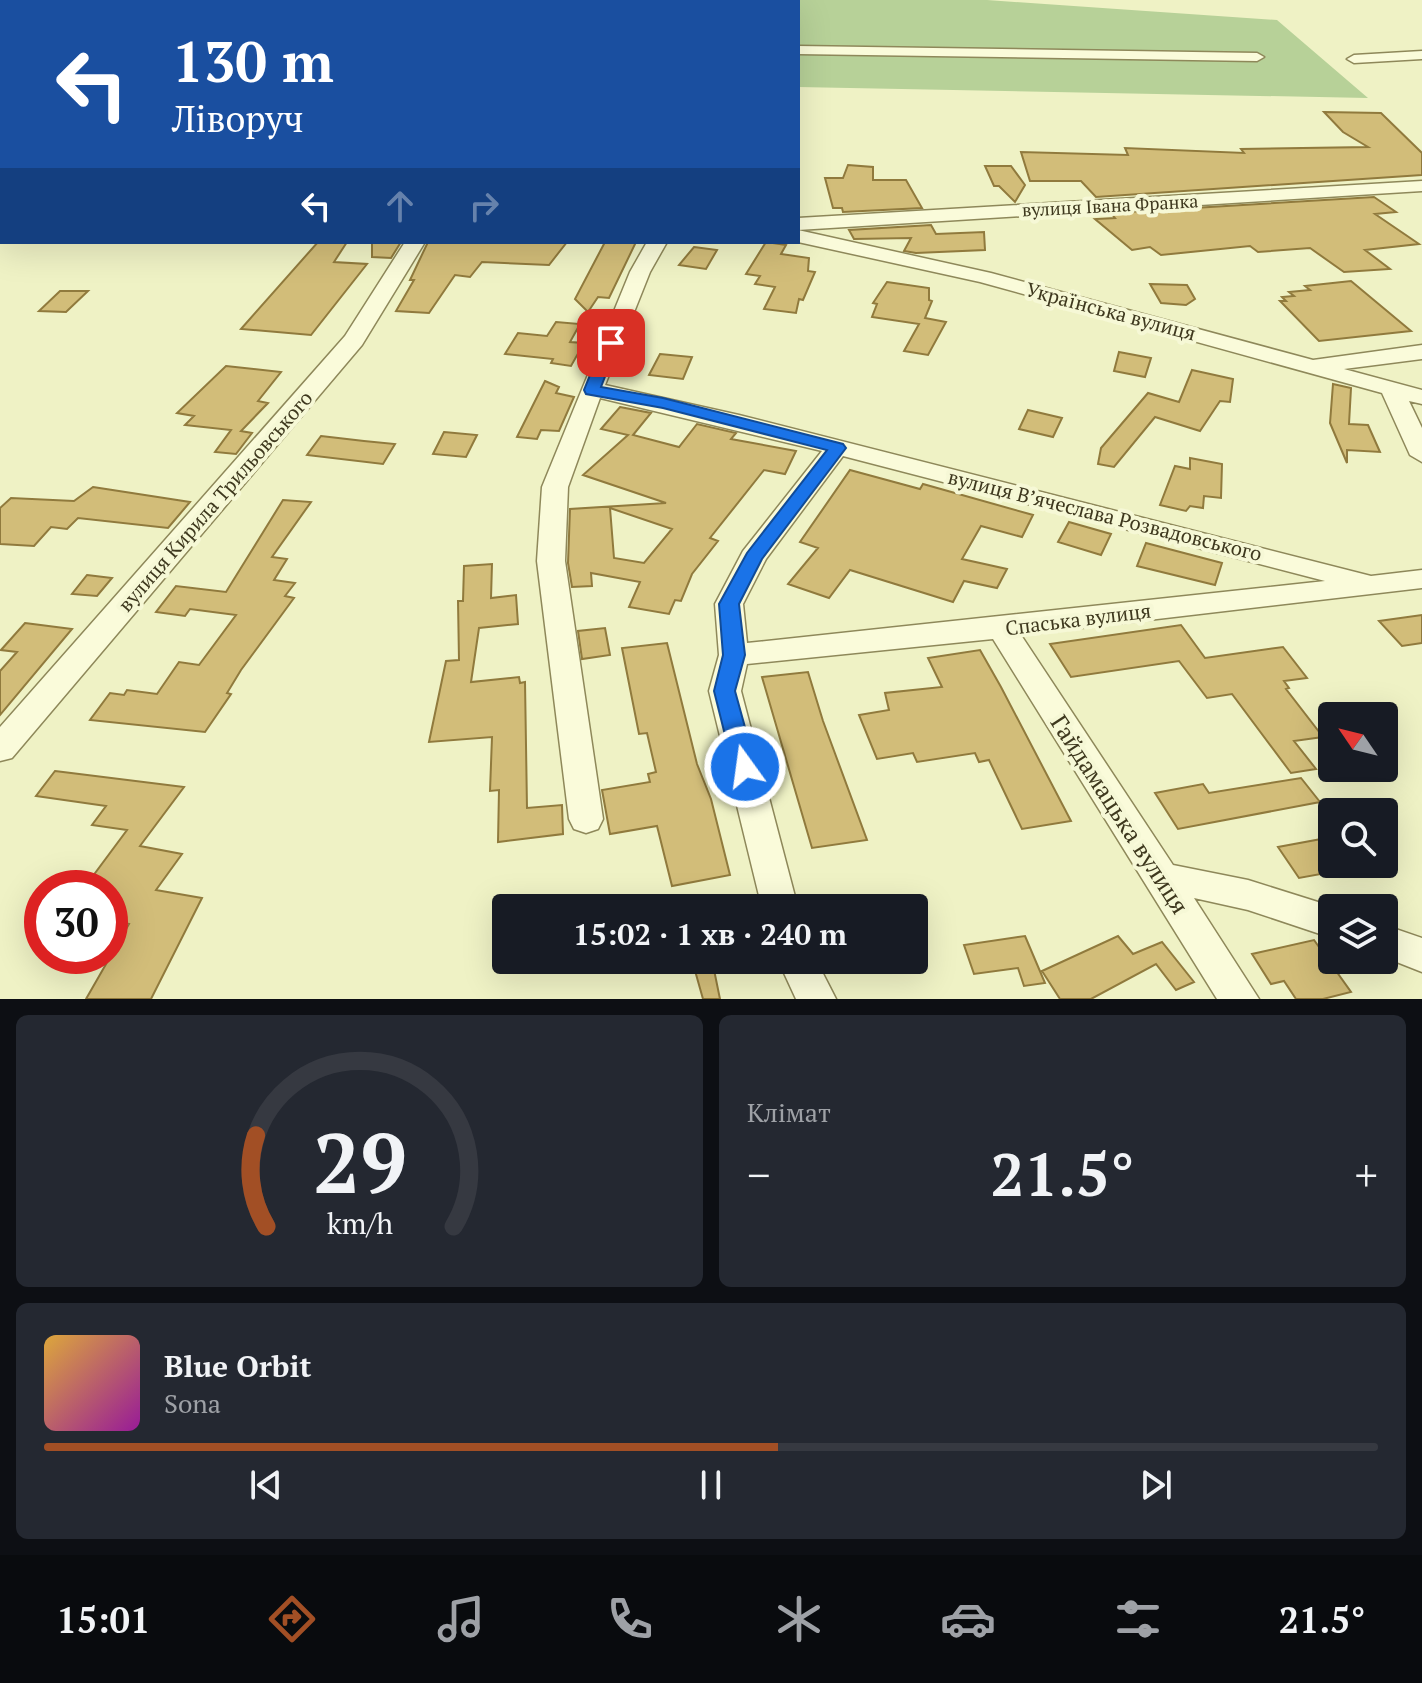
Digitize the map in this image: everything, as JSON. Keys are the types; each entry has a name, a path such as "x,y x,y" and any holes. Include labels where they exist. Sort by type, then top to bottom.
{"street":[{"path":"800,50 1257,57"},
{"path":"1354,59 1422,55"},
{"name":"вулиця Івана Франка","path":"800,224 1422,186"},
{"name":"Українська вулиця","path":"800,236 984,277 1422,397"},
{"name":"вулиця Кирила Трильовського","path":"0,749 354,340 414,244"},
{"path":"586,819 551,561 555,487 640,272 656,244"},
{"path":"1313,366 1422,352"},
{"name":"вулиця Вʼячеслава Розвадовського","path":"592,390 663,403 1194,535 1371,585"},
{"path":"1393,391 1422,455"},
{"path":"776,894 725,691 734,655 729,604 743,575 792,503 837,448"},
{"name":"Спаська вулиця","path":"734,655 1001,628 1422,579"},
{"name":"Гайдамацька вулиця","path":"1001,628 1239,999"},
{"path":"1162,879 1214,884 1249,892 1318,917"},
{"path":"1398,946 1422,955"},
{"path":"804,974 816,999"}],"green space":[{"path":"800,0 987,0 1277,20 1368,98 800,87"}],"building":[{"path":"1324,112 1381,113 1422,153 1422,175 1096,197 1081,181 1030,181 1021,152 1128,155 1125,148 1244,153 1241,149 1368,147 1343,132"},
{"path":"848,165 873,167 873,180 906,180 922,208 843,212 842,208 833,208 825,178 843,178"},
{"path":"985,166 1011,166 1025,185 1015,202 999,186 994,186"},
{"path":"1374,197 1396,212 1375,214 1419,244 1365,250 1390,269 1344,272 1310,248 1258,252 1250,246 1161,255 1150,247 1132,250 1095,219 1115,218 1111,213"},
{"path":"931,225 936,234 984,232 985,250 916,253 904,251 911,238 854,239 849,230"},
{"path":"316,244 346,244 334,262 367,264 311,335 241,329"},
{"path":"372,244 400,244 391,258 372,257"},
{"path":"427,244 565,244 549,265 482,262 470,277 455,275 429,313 396,311 414,280 410,280"},
{"path":"604,244 635,244 609,298 598,297 588,312 575,299"},
{"path":"765,244 786,245 781,254 809,258 808,271 815,272 803,300 799,299 796,313 764,309 775,287 755,284 760,276 746,274"},
{"path":"694,247 717,250 706,269 679,265"},
{"path":"1351,281 1411,331 1319,341 1280,301 1286,301 1282,297 1294,296 1289,292 1310,290 1305,286"},
{"path":"887,282 929,288 929,300 932,301 925,318 946,322 928,355 904,351 919,324 872,317 877,304 873,303"},
{"path":"1150,284 1187,285 1195,299 1186,305 1161,303"},
{"path":"60,291 88,291 66,312 39,311"},
{"path":"556,322 580,324 570,342 584,343 571,366 551,363 553,359 505,354 518,333 547,336"},
{"path":"1119,352 1151,358 1145,377 1114,371"},
{"path":"660,354 692,357 683,379 649,375"},
{"path":"226,366 281,372 258,401 268,403 241,431 252,433 236,454 215,452 231,430 185,425 194,416 177,413"},
{"path":"1192,370 1233,379 1230,402 1220,401 1200,431 1155,417 1114,467 1098,464 1101,448 1148,393 1179,402"},
{"path":"545,381 559,387 556,393 574,397 559,431 541,430 537,439 517,437"},
{"path":"1333,384 1351,388 1349,424 1368,425 1380,452 1347,450 1347,463 1330,423"},
{"path":"620,407 651,413 633,435 679,447 697,424 736,433 731,439 796,451 785,474 764,470 710,538 718,541 692,574 681,601 675,600 669,614 629,607 640,582 591,573 592,586 572,587 568,563 570,509 666,503 583,475 628,435 601,429","holes":["610,508 672,529 644,563 614,558"]},
{"path":"1028,410 1062,418 1053,437 1019,429"},
{"path":"444,432 477,435 466,457 433,454"},
{"path":"321,436 395,444 383,464 307,455"},
{"path":"1190,458 1222,464 1221,498 1204,496 1203,508 1190,506 1186,511 1160,505 1175,466 1190,469"},
{"path":"850,470 920,489 923,484 1033,515 1022,537 981,526 962,559 1007,569 997,588 964,581 953,602 850,570 829,598 788,584 818,548 800,542"},
{"path":"93,487 190,502 168,528 78,518 67,529 51,527 34,546 0,544 0,508 11,498 74,501"},
{"path":"283,500 311,502 272,557 287,559 274,580 295,583 285,596 294,598 241,670 227,693 231,694 205,732 90,720 110,693 124,695 127,690 157,694 179,662 199,665 236,615 190,609 185,616 156,612 176,586 226,592"},
{"path":"1069,522 1111,534 1101,555 1058,542"},
{"path":"1146,543 1222,563 1215,585 1137,566"},
{"path":"492,564 491,598 516,595 518,624 479,628 471,682 519,677 520,683 525,682 527,808 562,805 563,834 498,842 499,790 490,791 492,737 429,742 446,661 459,660 458,601 463,601 464,566"},
{"path":"87,575 112,578 97,596 72,594"},
{"path":"1422,615 1422,643 1402,646 1379,621"},
{"path":"25,623 72,629 0,715 0,671 17,652 1,650"},
{"path":"1181,625 1205,658 1283,647 1307,678 1284,681 1289,688 1286,689 1318,731 1318,738 1294,741 1316,769 1291,773 1232,694 1207,698 1179,661 1071,677 1050,644"},
{"path":"605,628 610,655 582,659 578,631"},
{"path":"667,643 697,764 711,799 730,875 672,886 657,826 610,834 602,790 650,782 648,774 656,772 647,733 639,734 622,648"},
{"path":"980,650 1071,821 1022,829 989,760 979,762 975,753 917,762 913,753 877,759 859,715 889,710 885,693 942,687 928,658"},
{"path":"808,672 867,840 812,848 762,677"},
{"path":"55,771 184,787 140,846 182,854 156,890 202,898 151,999 86,999 100,974 128,974 128,870 97,870 127,830 92,825 106,806 36,796"},
{"path":"1301,778 1318,802 1178,829 1155,793 1203,784 1209,793"},
{"path":"1318,840 1318,875 1299,878 1278,847"},
{"path":"1025,936 1045,983 1024,986 1018,968 974,974 964,945"},
{"path":"1118,936 1133,954 1162,942 1194,982 1176,990 1156,964 1091,999 1060,999 1042,971"},
{"path":"1314,940 1318,946 1318,974 1338,974 1351,992 1323,999 1296,999 1284,981 1271,984 1252,954"},
{"path":"696,974 715,974 720,999 703,999"}],"route":[{"path":"611,343 592,390 663,403 837,448 753,557 729,604 734,655 725,691 745,767"}]}
